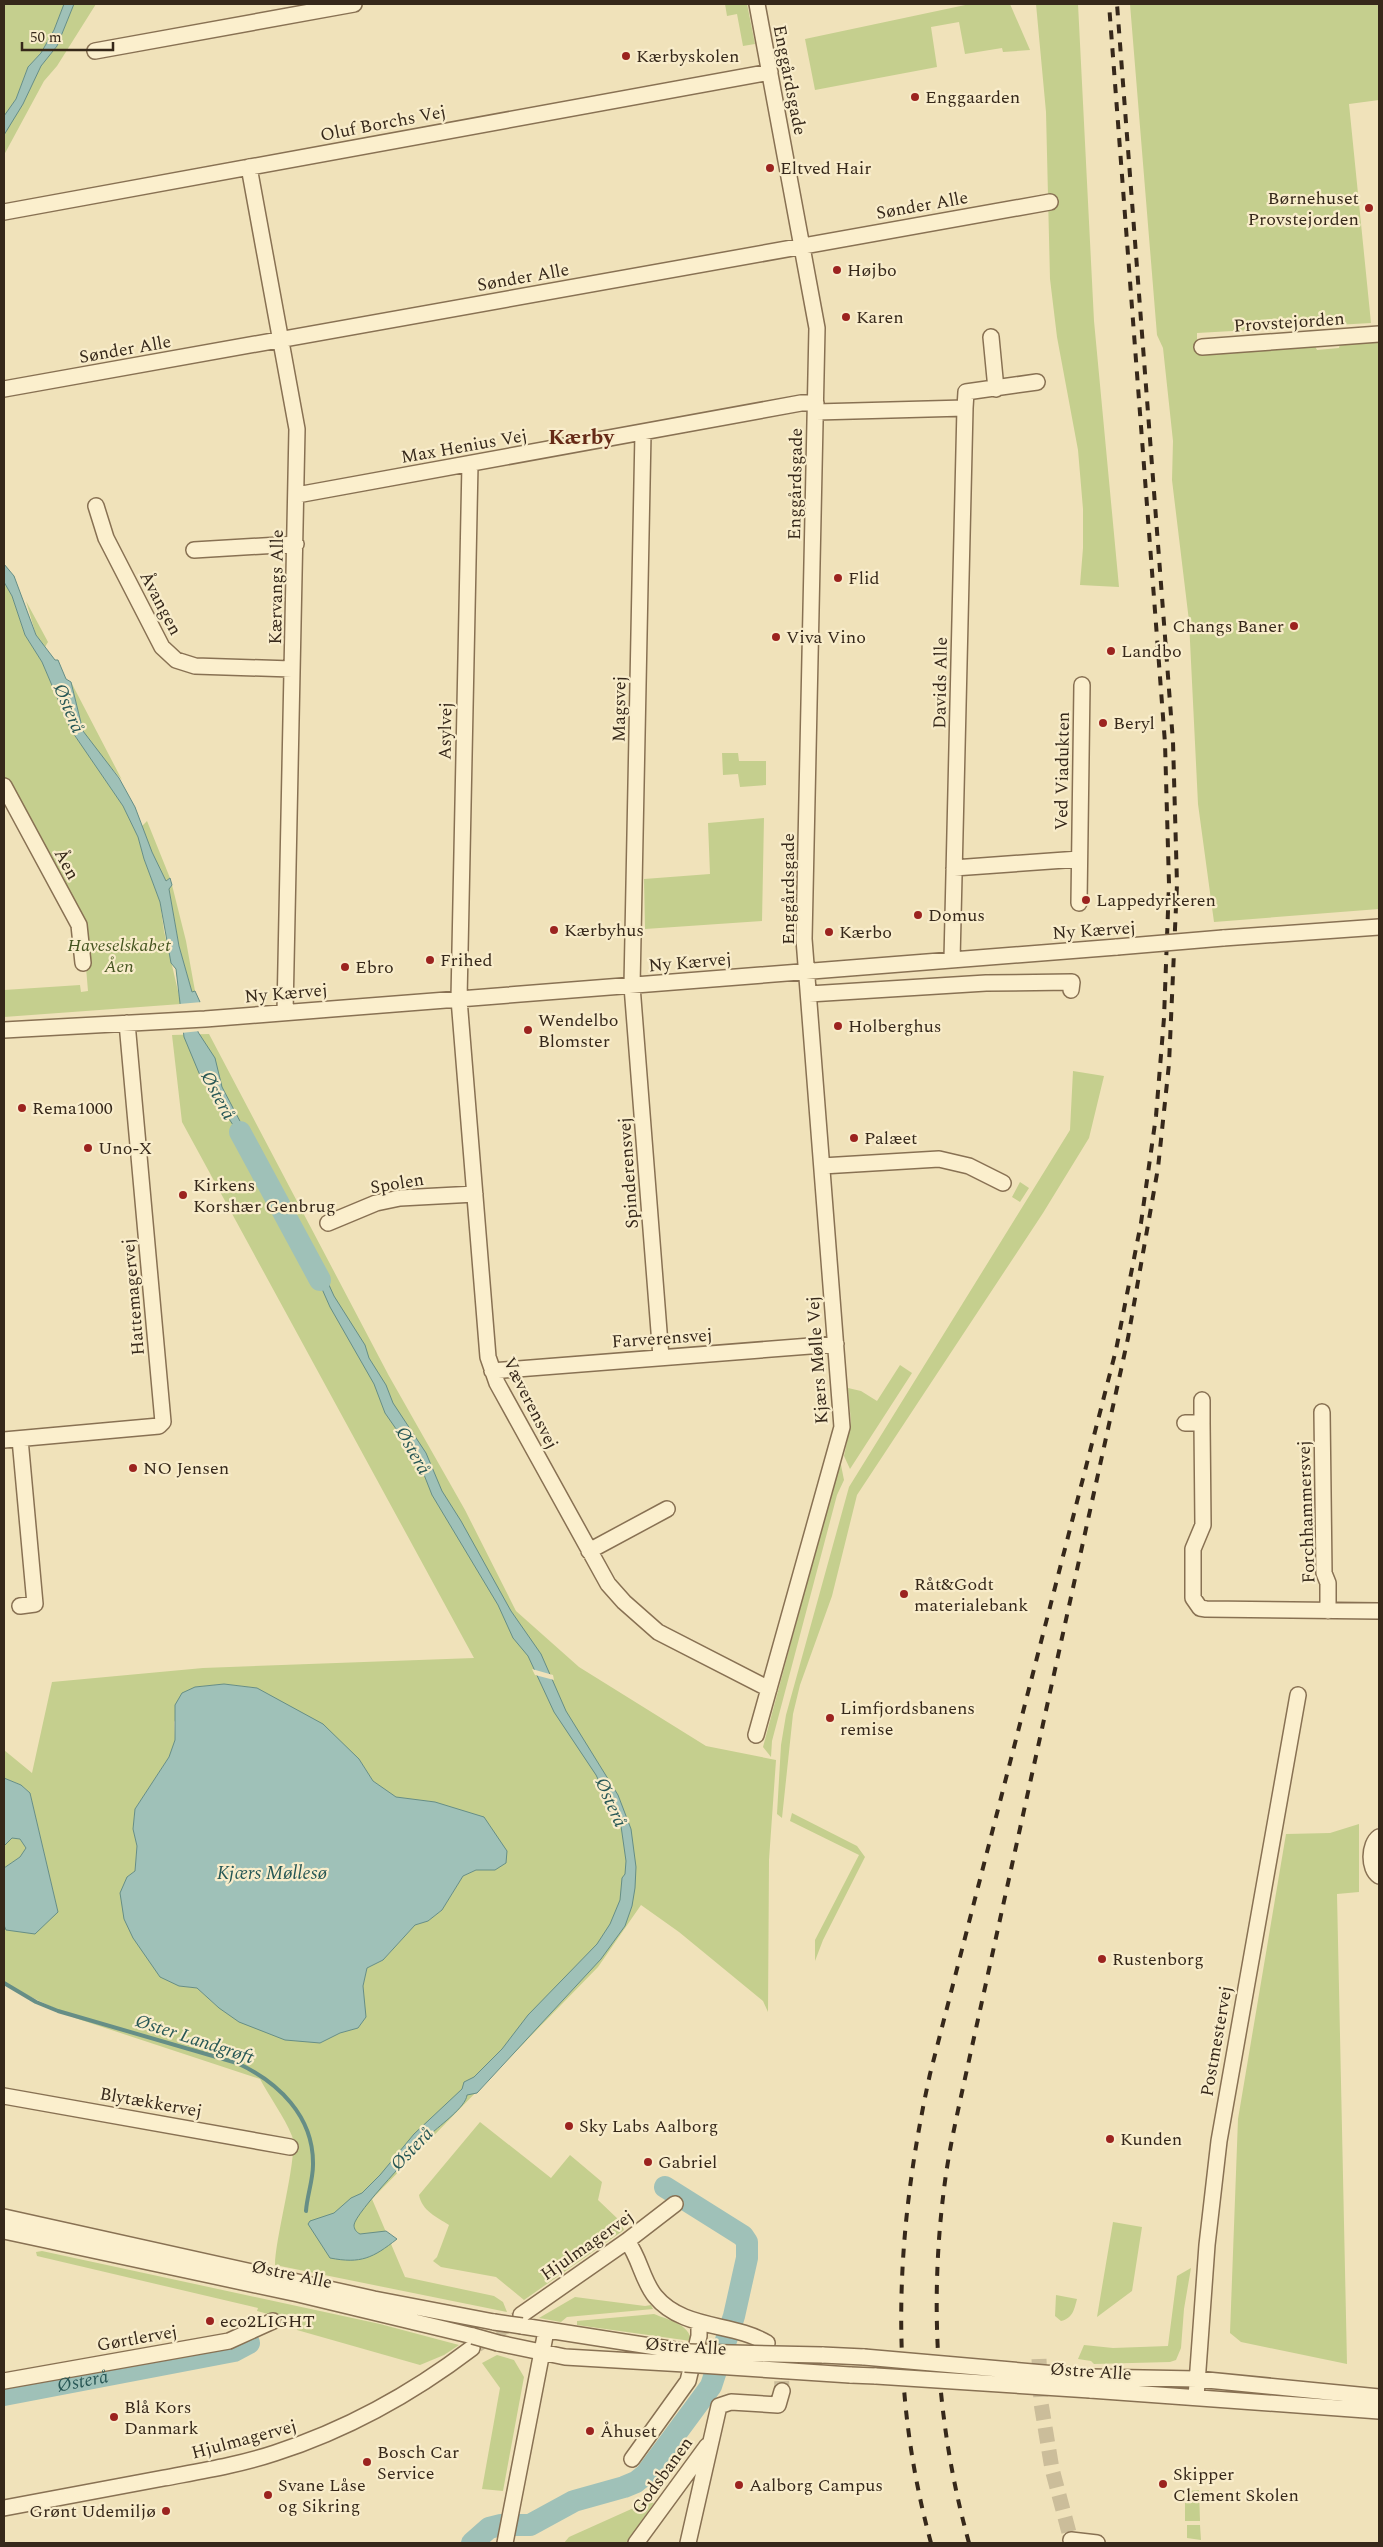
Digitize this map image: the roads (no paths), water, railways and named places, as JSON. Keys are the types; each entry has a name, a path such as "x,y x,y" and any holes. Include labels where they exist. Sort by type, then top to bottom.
{"street":[{"path":"94,51 354,4"},
{"name":"Enggårdsgade","path":"757,4 817,328 804,939 807,971"},
{"name":"Oluf Borchs Vej","path":"4,212 770,72"},
{"name":"Kærvangs Alle","path":"249,167 297,429 285,1012"},
{"name":"Sønder Alle","path":"4,390 802,245 1050,202"},
{"name":"Provstejorden","path":"1202,348 1379,334"},
{"path":"991,337 996,389"},
{"name":"Davids Alle","path":"952,960 966,392 1037,382"},
{"name":"Max Henius Vej","path":"297,495 801,404 816,408"},
{"path":"816,408 965,408"},
{"name":"Magsvej","path":"632,986 643,433"},
{"name":"Asylvej","path":"459,999 470,464"},
{"name":"Åvangen","path":"96,506 106,538 162,647 176,660 195,666 292,669"},
{"path":"194,550 296,544"},
{"name":"Ved Viadukten","path":"1078,903 1082,684"},
{"name":"Åen","path":"4,786 79,925 83,963"},
{"path":"954,868 1079,859"},
{"name":"Ny Kærvej","path":"4,1030 205,1019 1224,938 1379,928"},
{"name":"Kjærs Mølle Vej","path":"756,1735 842,1427 807,971"},
{"path":"809,994 986,983 1072,982 1071,990"},
{"name":"Spinderensvej","path":"632,986 661,1357"},
{"name":"Væverensvej","path":"459,999 488,1357 492,1372 608,1584 624,1602 658,1632 769,1689"},
{"name":"Hattemagervej","path":"4,1440 159,1426 163,1422 127,1023"},
{"path":"822,1166 939,1159 969,1166 1003,1183"},
{"name":"Spolen","path":"328,1223 376,1203 400,1198 475,1194"},
{"name":"Farverensvej","path":"492,1372 836,1344"},
{"path":"1202,1400 1203,1525 1193,1549 1193,1598 1195,1604 1206,1609 1379,1611"},
{"name":"Forchhammersvej","path":"1322,1412 1324,1573 1328,1583 1328,1611"},
{"path":"1185,1423 1202,1423"},
{"path":"20,1439 35,1604 20,1606"},
{"path":"589,1551 667,1509"},
{"name":"Postmestervej","path":"1196,2397 1207,2245 1219,2141 1298,1695"},
{"path":"1379,1837 1374,1841 1372,1847 1372,1866 1375,1873 1379,1876"},
{"name":"Blytækkervej","path":"4,2096 290,2147"},
{"name":"Hjulmagervej","path":"521,2321 675,2204"},
{"name":"Østre Alle","path":"4,2217 374,2299 494,2322 521,2321 546,2331 686,2358"},
{"name":"Østre Alle","path":"4,2231 298,2294 472,2342 498,2343 542,2353 686,2358 895,2358 1196,2397 1379,2411"},
{"path":"627,2241 636,2253 647,2282 656,2298 683,2318 756,2336 768,2343"},
{"name":"Gørtlervej","path":"4,2381 229,2341 273,2321"},
{"path":"632,2459 688,2381 699,2336 699,2322"},
{"path":"505,2543 546,2331"},
{"name":"Hjulmagervej","path":"4,2508 216,2468 274,2454 311,2440 379,2408 442,2372 472,2342"},
{"name":"Østre Alle","path":"1090,2383 1197,2379 1379,2397"},
{"path":"711,2441 719,2406 731,2402 778,2405 782,2391"},
{"name":"Godsbanen","path":"636,2543 711,2441"},
{"name":"Godsbanen","path":"688,2543 711,2441"},
{"path":"1071,2540 1097,2543"}],"water":[{"path":"64,4 74,4 57,46 41,66 23,104 4,135 4,116 16,99 28,67 41,53 54,30"},
{"path":"4,564 14,576 36,635 55,660 58,660 66,679 71,682 83,731 119,778 135,807 152,852 166,881 170,878 172,885 169,889 179,946 192,992 195,991 200,1002 196,1011 198,1032 215,1058 222,1087 242,1125 259,1146 279,1190 304,1230 334,1296 365,1345 369,1358 386,1385 393,1403 426,1453 442,1491 461,1521 511,1611 541,1654 566,1711 618,1795 631,1829 636,1867 635,1888 632,1906 625,1926 601,1959 477,2093 467,2095 466,2100 458,2110 424,2141 365,2207 354,2225 356,2231 360,2234 386,2231 397,2239 381,2251 358,2260 330,2258 308,2224 310,2221 334,2213 351,2198 362,2193 380,2175 414,2134 462,2089 464,2082 474,2077 502,2049 528,2015 597,1944 610,1924 620,1900 626,1861 621,1826 596,1775 554,1712 528,1656 513,1638 498,1605 432,1495 419,1462 385,1413 374,1384 330,1307 303,1246 273,1198 256,1160 199,1073 184,1037 176,969 171,963 160,902 138,837 123,806 71,730 42,662 25,635 12,596 4,582"},
{"name":"Kjærs Møllesø","path":"224,1684 257,1688 323,1724 359,1759 373,1781 396,1797 435,1802 484,1817 507,1851 506,1863 495,1870 476,1870 463,1876 442,1910 428,1921 415,1925 383,1960 367,1968 363,1986 366,2017 358,2028 340,2033 320,2043 285,2040 239,2022 219,2008 197,1988 179,1986 160,1977 133,1938 124,1919 120,1893 127,1877 135,1871 137,1846 133,1829 135,1809 169,1757 175,1740 175,1705 182,1693 195,1687"},
{"path":"4,1778 21,1785 30,1793 58,1912 35,1934 6,1930 4,1925 4,1868 20,1857 26,1848 20,1839 12,1838 4,1846"}],"waterway":[{"name":"Østerå","path":"240,1132 320,1280"},
{"name":"Øster Landgrøft","path":"4,1983 36,2002 58,2011 237,2063 266,2080 291,2103 300,2116 312,2147 312,2176 306,2211"},
{"path":"472,2543 489,2528 501,2525 530,2525 574,2501 636,2482 646,2474 711,2386 734,2316 747,2258 747,2242 743,2236 665,2187"},
{"name":"Østerå","path":"4,2395 234,2351 249,2343"}],"tunnel":[{"path":"477,2345 516,2319"},
{"path":"781,2358 782,2391"},
{"path":"1039,2359 1041,2403 1052,2469 1071,2540"}],"railway":[{"path":"931,2543 917,2484 908,2426 903,2368 901,2309 909,2192 918,2133 930,2074 1116,1350 1141,1223 1156,1116 1164,1018 1169,884 1165,743 1109,4"},
{"path":"969,2543 949,2456 939,2367 937,2278 939,2233 946,2177 959,2104 1128,1338 1158,1168 1169,1064 1177,884 1173,742 1117,4"}],"place":[{"name":"Kærbyskolen","path":"626,56"},
{"name":"Enggaarden","path":"915,97"},
{"name":"Eltved Hair","path":"770,168"},
{"name":"Børnehuset Provstejorden","path":"1369,208"},
{"name":"Højbo","path":"837,270"},
{"name":"Karen","path":"846,317"},
{"name":"Flid","path":"838,578"},
{"name":"Changs Baner","path":"1294,626"},
{"name":"Viva Vino","path":"776,637"},
{"name":"Landbo","path":"1111,651"},
{"name":"Beryl","path":"1103,723"},
{"name":"Lappedyrkeren","path":"1086,900"},
{"name":"Domus","path":"918,915"},
{"name":"Kærbyhus","path":"554,930"},
{"name":"Kærbo","path":"829,932"},
{"name":"Frihed","path":"430,960"},
{"name":"Ebro","path":"345,967"},
{"name":"Holberghus","path":"838,1026"},
{"name":"Wendelbo Blomster","path":"528,1030"},
{"name":"Rema1000","path":"22,1108"},
{"name":"Palæet","path":"854,1138"},
{"name":"Uno-X","path":"88,1148"},
{"name":"Kirkens Korshær Genbrug","path":"183,1195"},
{"name":"NO Jensen","path":"133,1468"},
{"name":"Råt&Godt materialebank","path":"904,1594"},
{"name":"Limfjordsbanens remise","path":"830,1718"},
{"name":"Rustenborg","path":"1102,1959"},
{"name":"Sky Labs Aalborg","path":"569,2126"},
{"name":"Kunden","path":"1110,2139"},
{"name":"Gabriel","path":"648,2162"},
{"name":"eco2LIGHT","path":"210,2321"},
{"name":"Blå Kors Danmark","path":"114,2417"},
{"name":"Åhuset","path":"590,2431"},
{"name":"Bosch Car Service","path":"367,2462"},
{"name":"Skipper Clement Skolen","path":"1163,2484"},
{"name":"Aalborg Campus","path":"739,2485"},
{"name":"Svane Låse og Sikring","path":"268,2495"},
{"name":"Grønt Udemiljø","path":"166,2511"}],"district":[{"name":"Kærby","path":"581,436"}],"park label":[{"name":"Haveselskabet Åen","path":"119,955"}]}
